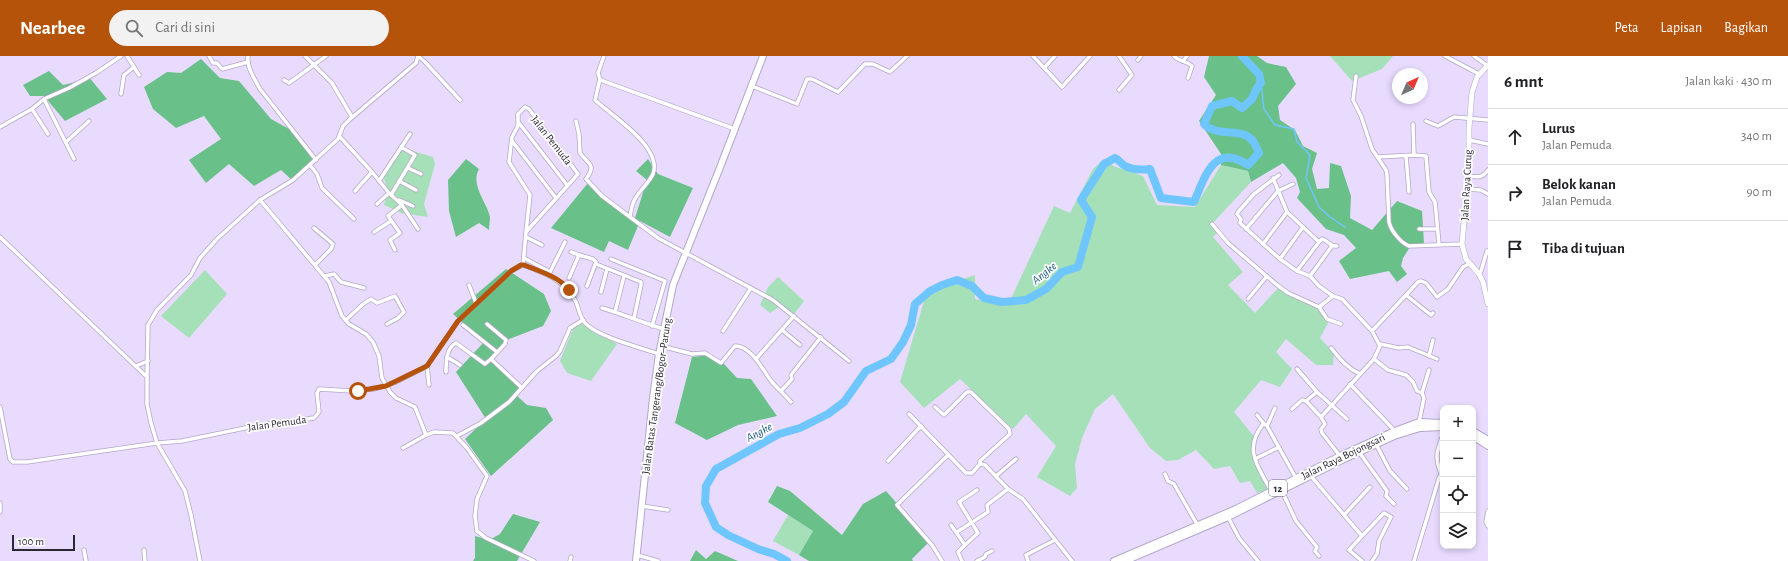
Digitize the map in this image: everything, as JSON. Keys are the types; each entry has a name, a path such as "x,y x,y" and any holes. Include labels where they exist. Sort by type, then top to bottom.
{"main road":[{"name":"Jalan Batas Tangerang/Bogor–Parung","path":"636,558 659,354 673,285 763,56"},
{"name":"Jalan Raya Curug","path":"1488,66 1479,74 1472,92 1468,176 1462,244 1469,264 1479,274 1483,282 1488,304"},
{"name":"Jalan Raya Bojongsari","path":"1309,475 1340,456 1396,431 1419,422 1440,422"},
{"name":"Jalan Raya Bojongsari","path":"1125,561 1271,491 1376,444 1420,428 1440,427"},
{"path":"1476,433 1488,440"},
{"path":"1476,438 1488,446"},
{"name":"Jalan Raya Bojongsari","path":"1114,561 1198,527 1228,517 1282,491 1297,480"}],"street":[{"path":"0,127 32,109 44,99 73,86 121,56"},
{"path":"127,56 139,76"},
{"path":"209,56 213,63 217,63 222,69 248,62"},
{"path":"248,56 248,62 260,89 316,160"},
{"path":"305,56 332,84 352,117"},
{"path":"284,80 289,83 326,56"},
{"path":"200,561 185,491 157,443 148,409 148,328 157,310 192,275 200,258 217,239 260,200 293,180 316,160 340,137 343,126 416,63 418,56 460,100"},
{"path":"604,56 598,73 600,79 594,100 635,132 647,147 653,161 653,174 635,197 630,216"},
{"path":"752,86 797,104 807,79 812,79 838,92 866,64 873,64 890,72 906,56"},
{"path":"1033,56 1062,87 1090,56"},
{"path":"1044,68 1055,56"},
{"path":"1119,56 1132,74 1119,90"},
{"path":"1138,60 1142,56"},
{"path":"1174,56 1192,66 1188,78"},
{"path":"1183,61 1187,56"},
{"path":"1445,56 1479,74"},
{"path":"1474,56 1488,66"},
{"path":"121,94 124,75 134,67"},
{"path":"1356,76 1353,100 1361,116 1372,149 1387,174 1389,222 1391,229 1405,245 1409,246 1462,244"},
{"path":"600,79 735,129"},
{"path":"44,99 74,159"},
{"name":"Jalan Pemuda","path":"523,108 527,108 578,173 526,232 530,194 509,165 512,141 519,123 518,114 523,108"},
{"path":"32,109 48,134"},
{"path":"1426,121 1438,126 1454,117 1470,117 1488,120"},
{"path":"66,142 90,120"},
{"path":"576,121 579,134 580,152 589,162 591,167 591,172 586,180 602,196 653,234 685,253 773,300 849,361"},
{"path":"519,123 567,185"},
{"path":"1413,124 1414,155"},
{"path":"379,181 410,134"},
{"path":"340,137 390,194 397,199 414,206"},
{"path":"1469,140 1485,142 1488,144"},
{"path":"512,141 556,198"},
{"path":"377,204 390,194 415,155 401,147"},
{"path":"1378,157 1414,155 1426,156 1429,192 1435,202 1438,244"},
{"path":"1406,156 1409,192"},
{"path":"310,165 317,174 322,188 354,219"},
{"path":"408,168 420,174"},
{"path":"1468,176 1481,177 1484,176 1488,170"},
{"path":"355,191 372,172"},
{"path":"1279,175 1272,178 1254,194 1238,212 1241,219 1240,223 1280,259 1297,271 1310,276 1319,286 1333,296 1342,300 1372,331 1380,344 1380,348 1374,359 1322,417"},
{"path":"1272,178 1287,212 1319,242"},
{"path":"399,181 416,190"},
{"path":"1246,229 1278,191 1293,184"},
{"path":"1467,189 1481,190 1488,194"},
{"path":"397,199 418,229"},
{"path":"260,200 325,276 332,286 340,311 346,320 366,334 373,342 379,356 382,378 386,386 396,398 415,407 426,435"},
{"path":"395,250 390,240 400,233 388,216 402,205"},
{"path":"1263,244 1287,212"},
{"path":"374,232 391,221"},
{"path":"1212,224 1228,243 1288,293 1320,307 1327,319 1341,324"},
{"path":"1280,259 1303,227"},
{"path":"314,228 333,244 331,249 315,265"},
{"path":"1419,229 1437,229"},
{"path":"526,232 523,265 549,273"},
{"path":"0,236 147,377"},
{"path":"526,238 542,245"},
{"path":"1297,271 1322,239 1332,246 1337,246"},
{"path":"549,273 565,242"},
{"path":"1310,276 1332,246"},
{"path":"1479,274 1487,251"},
{"path":"571,252 593,259 596,264 642,284 634,318"},
{"path":"569,278 579,255"},
{"path":"524,258 549,273 567,287 577,303 583,320 588,326 603,334 659,354"},
{"path":"611,259 673,285"},
{"path":"587,286 596,264"},
{"path":"1372,331 1418,282 1422,280 1426,283 1436,297 1448,289 1463,267 1469,264"},
{"name":"Jalan Pemuda","path":"0,407 10,459 13,462 27,462 157,443 182,441 260,424 314,418 319,412 316,393 319,389 352,391 386,386 427,366 455,325 476,303 511,271 523,265"},
{"path":"601,292 607,269"},
{"path":"325,276 334,274 341,282 364,288"},
{"path":"615,312 624,276"},
{"path":"1248,299 1267,276"},
{"path":"652,326 665,281"},
{"path":"469,285 476,303"},
{"path":"723,331 750,288"},
{"path":"1406,295 1431,315 1433,313"},
{"path":"346,320 363,304 371,299 378,303 395,296 404,312 387,324"},
{"path":"1320,307 1333,296"},
{"path":"602,308 664,329"},
{"path":"756,359 794,316"},
{"path":"457,436 481,423 509,402 537,371 558,354 572,327 583,320"},
{"path":"446,372 447,357 451,347 456,343 485,364 505,344 506,340 487,324"},
{"path":"463,325 497,352"},
{"path":"782,330 800,345"},
{"path":"781,391 792,379 791,375 821,337"},
{"path":"1429,356 1433,340"},
{"path":"1380,344 1399,348 1408,347 1437,359"},
{"path":"661,346 692,354 705,353 721,363 737,346 756,359 770,379 791,402"},
{"path":"1331,348 1344,364 1360,374"},
{"path":"447,357 460,365"},
{"path":"491,359 522,388"},
{"path":"1374,359 1388,370 1406,375 1414,382 1417,391 1422,393"},
{"path":"136,366 148,361"},
{"path":"427,366 429,385"},
{"path":"1297,369 1317,392 1347,419"},
{"path":"1419,422 1424,398 1422,393 1429,370"},
{"path":"1350,384 1396,431"},
{"path":"909,414 968,474 1010,434 1009,429 971,392 967,392 944,415 935,407"},
{"path":"1292,409 1302,400 1306,401 1317,392"},
{"path":"1306,401 1322,417 1325,424 1321,429 1322,433 1340,456"},
{"path":"1267,426 1275,408"},
{"path":"1257,415 1263,424 1267,426 1297,480"},
{"path":"1263,424 1256,434 1252,449 1271,491"},
{"path":"888,461 921,426"},
{"path":"403,448 426,435 444,432 453,433 457,436 487,476 477,499 475,516 478,531 486,538 534,561"},
{"path":"1376,444 1390,472 1407,489"},
{"path":"1440,446 1436,456 1436,463 1440,469"},
{"path":"1255,458 1279,447"},
{"path":"1359,452 1367,465 1388,491 1386,496 1394,504"},
{"path":"942,561 932,545 897,505 948,455"},
{"path":"996,476 1016,459"},
{"path":"980,464 985,465 1008,489 1023,500 1072,561"},
{"path":"1166,474 1168,481 1174,484 1198,527"},
{"path":"1309,475 1362,536"},
{"path":"1414,561 1440,477"},
{"path":"1344,515 1370,487"},
{"path":"957,532 988,512 987,505 1008,489"},
{"path":"962,561 958,552 978,534 959,502 977,490"},
{"path":"1282,491 1296,521 1317,547 1315,551 1319,556"},
{"path":"0,503 0,512"},
{"path":"642,506 668,510"},
{"path":"1488,511 1486,520 1488,526"},
{"path":"1362,561 1349,550 1384,513 1391,517 1379,541 1377,554 1372,561"},
{"path":"1228,517 1235,533 1258,561"},
{"path":"952,525 965,545"},
{"path":"1028,561 1026,555 1055,540"},
{"path":"84,550 86,561"},
{"path":"144,550 145,561"},
{"path":"977,561 992,551"},
{"path":"636,558 658,561"}],"green space":[{"path":"1209,56 1257,56 1267,63 1286,67 1296,84 1278,106 1280,120 1295,130 1303,146 1317,153 1312,169 1317,189 1329,188 1330,163 1341,166 1351,196 1350,218 1372,230 1397,201 1422,211 1424,244 1410,247 1403,258 1401,266 1407,274 1397,282 1389,271 1350,279 1339,261 1356,248 1344,235 1326,229 1297,198 1300,192 1296,178 1283,163 1251,182 1248,171 1221,165 1221,154 1199,121 1216,95 1204,77"},
{"path":"1330,56 1393,56 1382,69 1352,81"},
{"path":"201,59 220,78 239,81 271,119 298,134 317,158 292,180 281,170 254,186 229,164 206,183 189,160 221,139 204,116 176,128 153,109 144,87 167,72 181,73"},
{"path":"49,71 63,85 80,81 88,76 107,99 65,121 44,96 30,96 23,85"},
{"path":"403,148 433,157 435,164 424,204 428,217 401,213 384,205 388,190 383,176"},
{"path":"466,159 479,169 476,181 490,217 489,230 479,223 456,237 449,211 448,180"},
{"path":"648,159 658,174 693,188 670,237 640,221 628,250 609,241 604,252 551,228 588,183 635,218 647,180 636,171"},
{"path":"1104,159 1113,166 1143,176 1157,205 1195,207 1221,165 1248,171 1251,182 1212,224 1219,231 1213,237 1243,272 1228,285 1255,313 1278,288 1318,308 1329,321 1320,338 1334,353 1333,365 1316,365 1286,339 1276,352 1292,369 1280,387 1261,380 1234,412 1257,440 1254,454 1272,488 1257,493 1250,481 1240,483 1230,466 1214,469 1196,450 1178,460 1166,461 1150,448 1113,394 1095,409 1082,438 1075,464 1077,488 1070,496 1037,477 1056,446 1026,414 1013,429 960,379 924,408 900,382 927,291 975,275 975,299 1008,305 1054,206 1070,213 1093,169"},
{"path":"506,269 544,294 551,311 543,326 504,341 492,359 523,388 516,395 527,405 546,408 553,420 491,476 465,439 486,419 456,372 484,342 453,314"},
{"path":"205,270 227,294 189,338 161,316"},
{"path":"778,277 804,301 794,314 782,305 770,313 760,305 768,287"},
{"path":"576,321 617,344 591,381 567,373 560,361"},
{"path":"712,355 724,364 737,378 751,379 777,416 738,425 707,440 675,423 692,357"},
{"path":"777,486 790,491 842,535 863,504 886,491 930,541 912,559 913,561 809,561 799,555 813,531 768,502"},
{"path":"513,514 540,522 517,561 473,561 475,558 475,536 489,540 500,534"},
{"path":"788,515 813,531 799,555 773,541"},
{"path":"696,550 706,559 715,551 738,561 690,561"}],"waterway":[{"name":"Angke","path":"787,561 728,535 716,527 705,503 706,486 716,469 779,434 800,428 828,414 844,402 866,371 891,359 903,342 911,325 915,304 930,291 957,280 972,286 984,298 1002,302 1026,300 1046,289 1062,272 1078,267 1092,217 1081,200 1104,164 1115,158 1131,168 1140,170 1150,169 1161,198 1194,202 1207,173 1219,160 1227,158 1236,159 1248,165 1259,153 1252,140 1241,134 1221,132 1209,128 1204,124 1212,106 1232,101 1242,108 1252,99 1261,83 1259,74 1242,56"},
{"path":"1261,83 1264,109 1275,125 1294,129 1297,142 1310,155 1306,178 1319,207 1330,217 1345,227"}],"route":[{"path":"358,391 386,386 429,365 458,321 511,271 521,265 551,276 566,286 569,290"}]}
